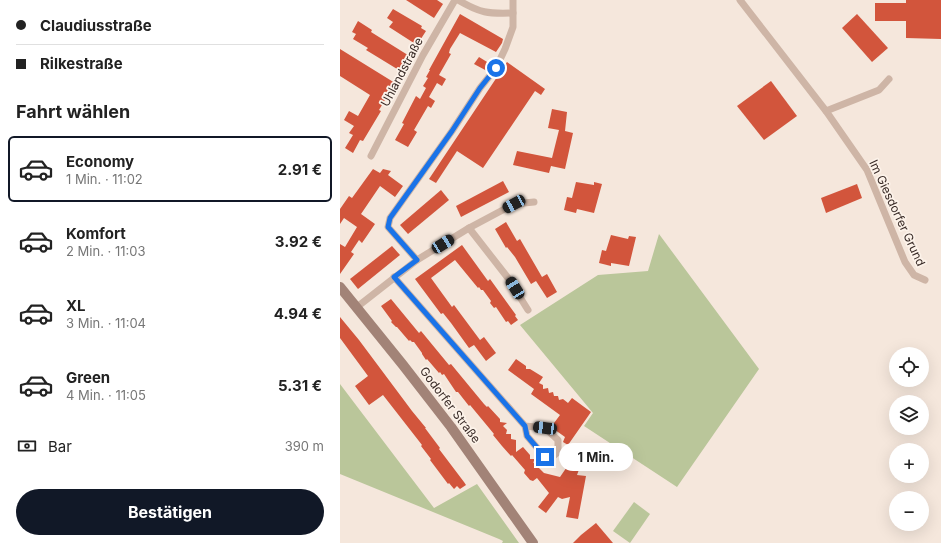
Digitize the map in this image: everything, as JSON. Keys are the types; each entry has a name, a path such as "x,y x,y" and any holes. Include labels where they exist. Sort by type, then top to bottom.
{"street":[{"path":"457,0 475,10 486,13 513,13"},
{"name":"Uhlandstraße","path":"371,156 423,55 457,0"},
{"path":"417,260 388,227 390,218 452,131 480,88 496,68 511,35 513,27 513,0"},
{"name":"Im Giesdorfer Grund","path":"740,0 826,111 866,170 905,262 914,275 925,280"},
{"path":"826,111 879,90 889,79"},
{"path":"357,308 417,260 468,228 514,204 534,202"},
{"path":"468,228 508,278 528,310"},
{"path":"394,277 525,426 527,436 545,457 552,457 558,452 558,440 545,428 525,426"},
{"name":"Godorfer Straße","path":"340,287 451,427 533,543"}],"green space":[{"path":"659,234 759,369 677,487 584,426 593,413 520,325 598,275 648,271"},
{"path":"340,384 434,508 477,484 519,543 502,543 503,541 499,539 340,474"},
{"path":"634,502 650,514 630,543 613,531"}],"building":[{"path":"406,0 437,0 443,4 434,18"},
{"path":"906,0 941,0 941,39 906,38 906,21 875,21 875,3 906,3"},
{"path":"393,9 422,26 421,28 426,31 417,45 389,27 393,22 387,18"},
{"path":"460,14 503,39 502,43 496,52 460,33 450,49 449,53 451,54 439,75 446,79 442,86 437,83 429,97 435,101 431,108 428,106 414,130 417,132 408,147 395,140 404,124 402,123 416,96 420,99 426,88 423,86 428,78 426,77 429,70"},
{"path":"857,14 888,48 872,62 842,28"},
{"path":"358,21 372,30 371,32 411,57 402,72 366,50 368,48 353,39 356,34 352,32"},
{"path":"340,49 395,83 379,110 381,111 363,141 360,140 353,153 345,148 353,135 349,133 354,126 344,120 349,111 358,116 370,95 340,76"},
{"path":"479,57 492,65 487,71 474,64"},
{"path":"507,62 545,89 541,95 535,91 483,168 457,151 436,183 429,179 497,77 496,76"},
{"path":"771,81 797,116 764,140 737,106"},
{"path":"552,109 567,112 565,131 573,133 565,169 551,166 549,173 513,165 517,151 552,158 559,130 548,128"},
{"path":"373,169 380,173 383,169 391,171 388,175 403,186 395,197 380,186 361,214 375,224 362,243 359,240 351,252 354,254 340,274 340,244 345,247 357,227 344,218 340,224 340,209 349,196 352,198"},
{"path":"503,181 509,192 461,217 456,206"},
{"path":"576,182 594,185 594,182 602,184 594,213 577,209 576,213 564,210 567,197 572,198"},
{"path":"857,184 862,198 826,213 821,198"},
{"path":"441,190 449,200 408,234 400,225"},
{"path":"506,222 517,241 520,239 542,277 547,274 557,292 547,298 536,281 531,284 515,257 507,247 506,248 495,229"},
{"path":"611,235 628,239 629,236 636,237 629,266 611,263 611,266 599,263 602,250 606,251"},
{"path":"462,245 488,281 490,279 518,320 511,325 508,321 506,322 496,307 494,308 490,303 491,301 483,290 479,287 478,288 455,260 431,278 452,307 454,305 480,340 484,337 496,353 486,361 474,345 469,348 451,323 443,313 441,314 415,279"},
{"path":"392,246 400,255 358,289 350,279"},
{"path":"391,299 419,333 421,331 484,404 487,407 488,406 500,419 500,422 507,423 503,426 507,430 506,434 511,434 511,439 516,440 516,452 523,447 530,455 530,459 538,459 533,462 544,473 560,477 573,458 581,464 577,475 586,476 578,519 566,517 570,497 562,499 558,497 546,513 538,507 549,493 537,478 533,481 530,480 524,473 525,470 502,446 470,405 469,406 458,392 456,392 444,374 442,375 440,372 439,373 427,359 426,360 414,342 409,341 391,322 392,321 381,306"},
{"path":"340,317 426,428 440,448 439,449 466,485 460,489 457,486 454,489 449,483 448,484 430,460 431,459 421,446 422,445 383,395 369,405 355,386 368,376 340,338"},
{"path":"516,359 526,366 526,369 530,369 543,377 539,383 543,385 543,389 548,388 549,393 553,392 554,396 558,396 559,400 563,399 568,403 572,398 591,412 568,445 563,442 565,437 551,427 560,415 531,394 534,389 508,370"},
{"path":"596,523 613,543 573,543 581,535"}],"route":[{"path":"496,68 480,88 452,131 390,218 388,227 417,260 394,277 525,426 527,436 545,457"}]}
